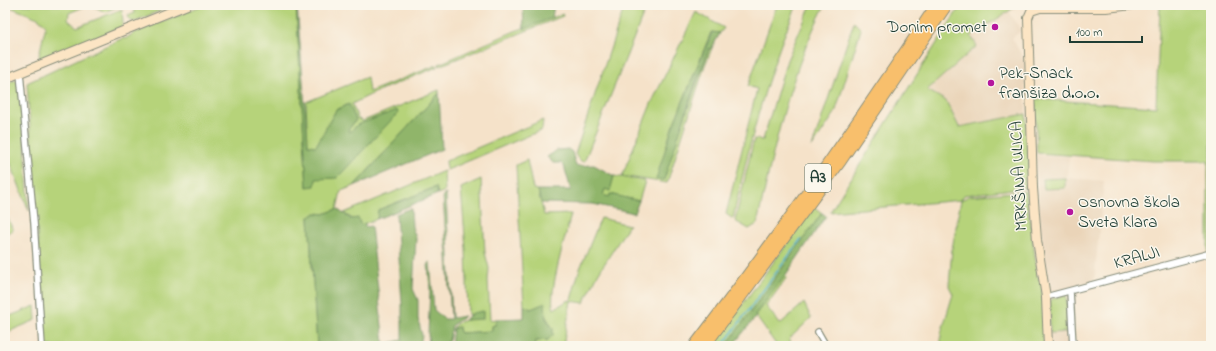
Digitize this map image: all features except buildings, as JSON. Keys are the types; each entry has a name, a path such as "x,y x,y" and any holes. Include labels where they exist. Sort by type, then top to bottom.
{"highway":[{"name":"A3","path":"694,346 772,242 833,156 936,5"},
{"name":"A3","path":"705,346 841,161 947,5"}],"street":[{"path":"5,79 187,5"},
{"name":"MRKŠINA ULICA","path":"1048,346 1046,297 1037,240 1033,188 1028,18 1031,11 1040,8 1106,8 1133,5"},
{"path":"20,73 34,223 42,346"},
{"name":"KRALJI","path":"1046,297 1211,253"},
{"path":"1070,291 1073,346"},
{"path":"818,332 826,346"}],"shaded area":[{"path":"1009,11 1021,31 1012,38 1025,61 1026,114 959,127 946,101 927,90 977,46 971,36"},
{"name":"Osnovna škola Sveta Klara","path":"1036,155 1069,157 1067,178 1104,181 1094,282 1050,294 1041,242"},
{"path":"1070,332 1072,346 1050,346 1049,333"}],"green space":[{"path":"5,5 88,5 69,13 68,20 77,27 122,9 123,24 121,27 41,61 39,55 46,25 38,18"},
{"path":"91,5 121,5 105,12"},
{"path":"133,5 174,5 133,22 128,16 135,13"},
{"path":"203,5 296,5 307,187 316,179 360,124 350,132 348,130 356,120 349,105 336,110 316,146 308,145 306,102 367,77 369,92 437,65 437,67 378,91 352,104 358,119 363,121 439,90 439,93 354,186 341,191 337,209 324,214 316,213 309,217 317,346 45,346 27,83 123,38 125,39 134,33"},
{"path":"296,5 308,145 316,146 336,110 349,104 356,120 348,130 350,132 357,125 397,110 398,113 337,178 316,179 315,186 307,187"},
{"path":"525,5 554,5 552,18 524,29 523,7"},
{"path":"625,5 647,5 584,162 579,160 575,154"},
{"path":"777,5 797,5 776,57 759,110 733,219 726,214 757,89 748,86"},
{"path":"811,5 825,5 812,31 792,85 776,140 757,224 749,229 735,221 754,139 763,140 787,60"},
{"path":"961,5 1018,5 971,36 977,46 927,90 946,101 959,127 1026,114 1030,164 1029,187 964,195 961,200 830,212"},
{"path":"1169,5 1211,5 1211,284 1208,258 1208,161 1154,161 1037,153 1035,99 1156,107 1160,7"},
{"path":"696,12 724,28 720,33 711,32 672,128 657,179 681,128 709,49 712,48 705,65 667,183 622,176 651,104"},
{"path":"563,14 563,16 439,66 439,64 515,31"},
{"path":"854,22 861,29 835,113 812,147"},
{"path":"712,32 720,33 712,48 709,49 696,82 664,180 656,179 672,128"},
{"path":"15,80 18,81 25,141 29,211 5,149 5,84"},
{"path":"439,93 442,149 354,186"},
{"path":"543,120 542,130 447,170 446,161"},
{"path":"568,149 572,152 576,166 594,165 614,176 610,191 605,189 603,195 609,197 610,194 639,201 634,213 593,204 541,203 538,190 571,190 564,166 561,163 553,163 547,157 557,150"},
{"path":"527,160 533,189 538,190 544,215 571,214 555,278 553,291 554,309 571,300 579,271 601,218 629,225 598,274 584,303 571,301 563,346 535,346 536,341 548,340 553,329 540,306 531,309 524,306 516,165"},
{"path":"444,171 445,191 438,194 436,187 378,210 377,219 361,225 344,213"},
{"path":"614,176 645,181 639,201 610,194 609,197 603,195 605,189 610,190"},
{"path":"1065,178 1065,188 1044,189 1043,179"},
{"path":"481,179 485,253 489,268 488,280 490,320 496,319 495,325 492,326 492,331 460,333 459,327 453,328 458,322 483,318 472,314 468,315 466,249 461,188"},
{"path":"436,187 438,194 377,219 378,210"},
{"path":"1026,191 1038,278 1041,280 1042,288 1044,346 941,346 941,334 953,294 949,286 952,249 961,200 969,196"},
{"path":"446,194 452,318 465,316 452,325 449,341 441,346 429,346 428,334 430,290 428,263 430,262 434,310 444,319 451,319 443,195"},
{"path":"814,207 822,213 726,346 712,346"},
{"path":"411,208 412,227 416,238 413,289 418,300 418,319 422,335 420,346 317,346 309,217 316,213 324,214 337,209 351,219 358,218 361,225 365,223 365,227 371,226 384,344 402,340 402,303 396,214"},
{"path":"5,212 13,230 5,234"},
{"path":"822,213 826,216 785,276 755,315 756,317 732,346 726,346"},
{"path":"785,276 787,277 766,306 780,324 804,303 811,318 789,339 792,346 777,346 755,315"},
{"path":"1066,294 1070,332 1050,333 1050,300"},
{"path":"545,303 546,318 553,329 553,335 548,340 536,341 535,346 451,346 453,328 459,327 460,333 492,331 492,326 495,325 496,319 524,318 524,306 531,309"},
{"path":"35,306 36,320 5,333 5,318"},
{"path":"483,311 483,319 464,320 473,313"}],"waterway":[{"path":"722,346 801,239"}],"place":[{"name":"Donim promet","path":"995,27"},
{"name":"Pek-Snack franšiza d.o.o.","path":"991,83"},
{"name":"Osnovna škola Sveta Klara","path":"1070,212"}]}
